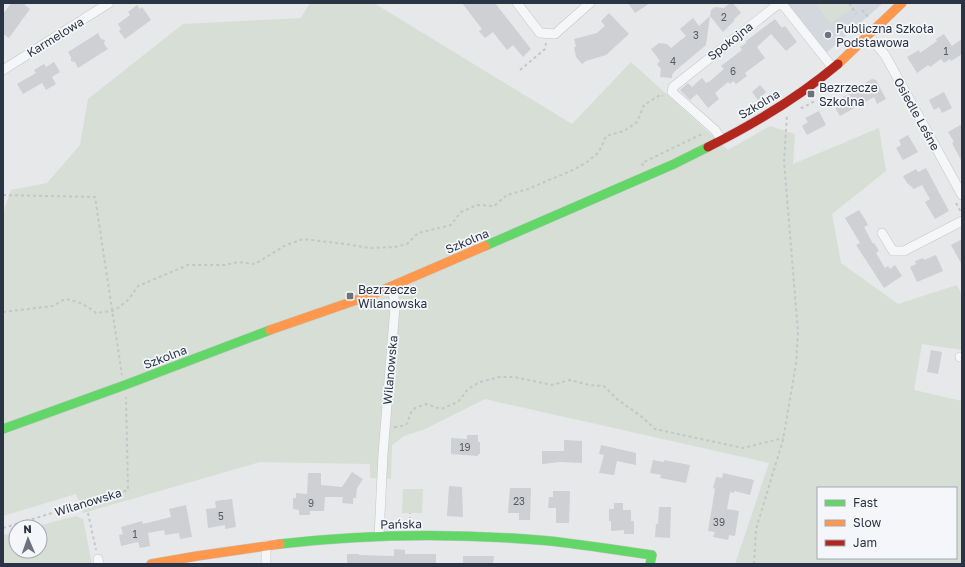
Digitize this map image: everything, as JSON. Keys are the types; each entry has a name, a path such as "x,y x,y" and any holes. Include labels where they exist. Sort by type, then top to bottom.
{"street":[{"name":"Karmelowa","path":"3,70 107,3"},
{"path":"517,3 540,33 548,34 555,34 590,3"},
{"name":"Szkolna","path":"3,429 125,385 226,346 391,287 647,177 782,105 809,87 869,36 902,3"},
{"name":"Spokojna","path":"678,98 672,92 673,87 777,4 783,5 833,68"},
{"name":"Osiedle Leśne","path":"869,36 885,55 958,197"},
{"path":"678,98 720,137"},
{"path":"882,233 893,251 904,251 961,222"},
{"name":"Wilanowska","path":"380,536 383,454 395,307 391,287"},
{"name":"Pańska","path":"150,564 190,556 266,545 380,536 450,536 524,539 586,546 651,560"},
{"path":"266,545 266,564"}],"path":[{"path":"850,4 856,14"},
{"path":"862,10 872,22"},
{"path":"520,70 545,48 548,34"},
{"path":"3,312 53,306 65,299 73,300 86,305 96,313 112,311 129,299 138,286 188,266 225,265 238,262 255,264 286,245 303,239 369,248 395,247 407,244 418,234 451,226 461,212 477,204 494,206 506,195 528,189 582,165 599,152 606,136 624,131 637,122 644,105 660,95 678,98"},
{"path":"754,564 756,529 783,438 796,364 798,332 784,161 788,118 782,105"},
{"path":"641,169 643,166 642,163 707,131 711,137 720,137"},
{"path":"3,195 95,197 120,371 125,385"},
{"path":"958,197 962,213 957,217 961,222"},
{"path":"386,427 405,426 408,424 412,409 426,404 442,409 458,402 468,390 480,382 499,376 552,385 570,380 585,384 604,386 617,399 642,417 655,429 743,448 783,438"},
{"name":"Wilanowska","path":"3,528 128,490 125,385"},
{"path":"88,514 99,562"}],"shaded area":[{"path":"310,3 376,3 572,124 631,62 728,150 770,126 795,134 793,164 879,128 886,171 832,214 841,263 898,304 957,285 962,295 962,350 922,344 914,390 962,401 962,564 735,564 769,463 485,399 425,429 404,436 392,445 391,479 370,478 370,464 260,462 83,513 76,494 3,516 3,214 11,190 47,183 80,145 88,99 183,24 301,18"},
{"name":"Publiczna Szkoła Podstawowa","path":"787,3 883,3 825,54"},
{"path":"815,3 847,3 852,9 830,24"},
{"path":"403,489 423,489 422,513 402,513"},
{"path":"76,516 83,519 92,564 3,564 3,535 8,534 8,559 48,559 48,523"}],"building":[{"path":"11,3 25,3 25,5 30,9 9,38 3,34 3,14"},
{"path":"462,3 495,3 531,49 523,57 513,45 507,50 493,32 485,38 479,31 482,29"},
{"path":"628,3 650,3 635,13"},
{"path":"730,3 733,3 741,13 723,32 710,16 711,10 715,7 724,8"},
{"path":"137,5 140,9 142,7 151,20 125,39 119,31 121,29 118,24 130,15 128,12"},
{"path":"609,13 629,34 606,55 586,61 582,64 576,57 574,39 597,33 605,26 601,21"},
{"path":"710,16 706,45 675,71 672,78 660,77 661,69 657,64 660,61 651,49 659,43 667,44 671,48 686,36 680,29 693,18 699,26"},
{"path":"775,19 782,28 785,26 797,42 786,51 771,34 757,47 765,58 745,73 747,76 736,84 733,81 730,84 728,82 715,93 719,99 708,108 697,94 690,100 680,90 688,83 692,87 702,78 706,83 710,81 724,69 721,66 742,50 740,47 746,43 746,41"},
{"path":"98,33 101,39 105,40 104,44 108,49 78,68 75,62 71,61 71,57 68,52"},
{"path":"944,34 952,46 962,39 962,54 951,61 950,59 944,63 941,59 930,67 928,65 917,73 907,57 919,50 920,53"},
{"path":"54,62 60,72 52,77 56,84 46,90 42,83 23,94 17,84 36,73 34,70 44,64 46,67"},
{"path":"872,79 876,80 886,99 877,104 874,97 840,116 833,104 859,89 858,87"},
{"path":"760,85 766,92 758,100 752,92"},
{"path":"944,92 952,108 942,113 939,107 934,110 929,100"},
{"path":"819,111 826,125 807,135 802,126 808,122 805,118"},
{"path":"962,124 962,162 952,143 954,142 948,132"},
{"path":"908,135 918,152 903,160 896,148 901,145 899,140"},
{"path":"926,168 949,211 935,219 925,202 930,199 922,185 914,189 907,183 903,176 916,169 918,172"},
{"path":"859,210 868,225 864,227 873,244 874,243 879,251 876,253 885,268 888,266 890,269 895,265 902,276 884,288 856,245 860,243 845,218"},
{"path":"962,239 962,265 951,245"},
{"path":"936,255 943,271 917,282 910,267 916,264 915,261 923,258 924,260"},
{"path":"931,350 942,352 938,374 927,372"},
{"path":"467,435 478,435 478,442 480,442 480,454 478,454 478,456 451,454 451,438 467,439"},
{"path":"564,440 582,441 582,463 560,462 542,464 542,451 564,451"},
{"path":"601,445 636,453 636,465 617,461 614,475 599,473 604,455 599,454"},
{"path":"653,460 664,462 664,460 690,465 686,483 660,478 661,475 650,473"},
{"path":"352,472 363,479 357,488 356,498 353,498 353,504 342,503 343,497 325,497 324,511 310,511 310,515 299,515 299,510 293,509 293,498 296,498 296,493 307,494 308,473 321,473 321,485 342,487"},
{"path":"723,473 754,480 750,495 734,491 734,493 730,492 727,509 739,511 735,536 729,535 728,540 713,537 715,532 708,531 715,489 713,488 716,477 722,478"},
{"path":"449,486 462,487 463,517 447,516"},
{"path":"510,488 531,488 530,520 519,520 519,513 508,513"},
{"path":"553,491 570,491 569,523 556,523 556,508 548,508 549,497 553,497"},
{"path":"232,499 236,527 225,529 225,525 208,528 206,509 216,508 215,501"},
{"path":"614,503 623,503 623,510 631,510 631,521 634,521 634,534 624,534 624,530 611,531 609,509 614,509"},
{"path":"186,505 192,537 180,539 179,533 165,535 164,530 148,533 150,546 140,548 138,542 121,546 119,535 123,534 121,527 142,521 143,524 171,517 169,509"},
{"path":"659,507 671,507 670,538 655,537 656,524 658,524"},
{"path":"394,549 405,550 405,554 436,554 436,564 347,564 347,554 394,556"},
{"path":"463,556 494,556 493,564 463,564"}],"traffic: fast":[{"path":"485,246 674,164 708,147"},
{"path":"3,429 270,330"},
{"path":"280,544 376,536 473,536 538,540 652,555 650,564"}],"traffic: slow":[{"path":"838,64 902,3"},
{"path":"270,330 371,295 485,246"},
{"path":"151,564 280,544"}],"traffic: jam":[{"path":"708,147 775,110 838,64"}],"place":[{"name":"Publiczna Szkoła Podstawowa","path":"828,35"},
{"name":"Bezrzecze Szkolna","path":"811,94"},
{"name":"Bezrzecze Wilanowska","path":"350,296"}]}
